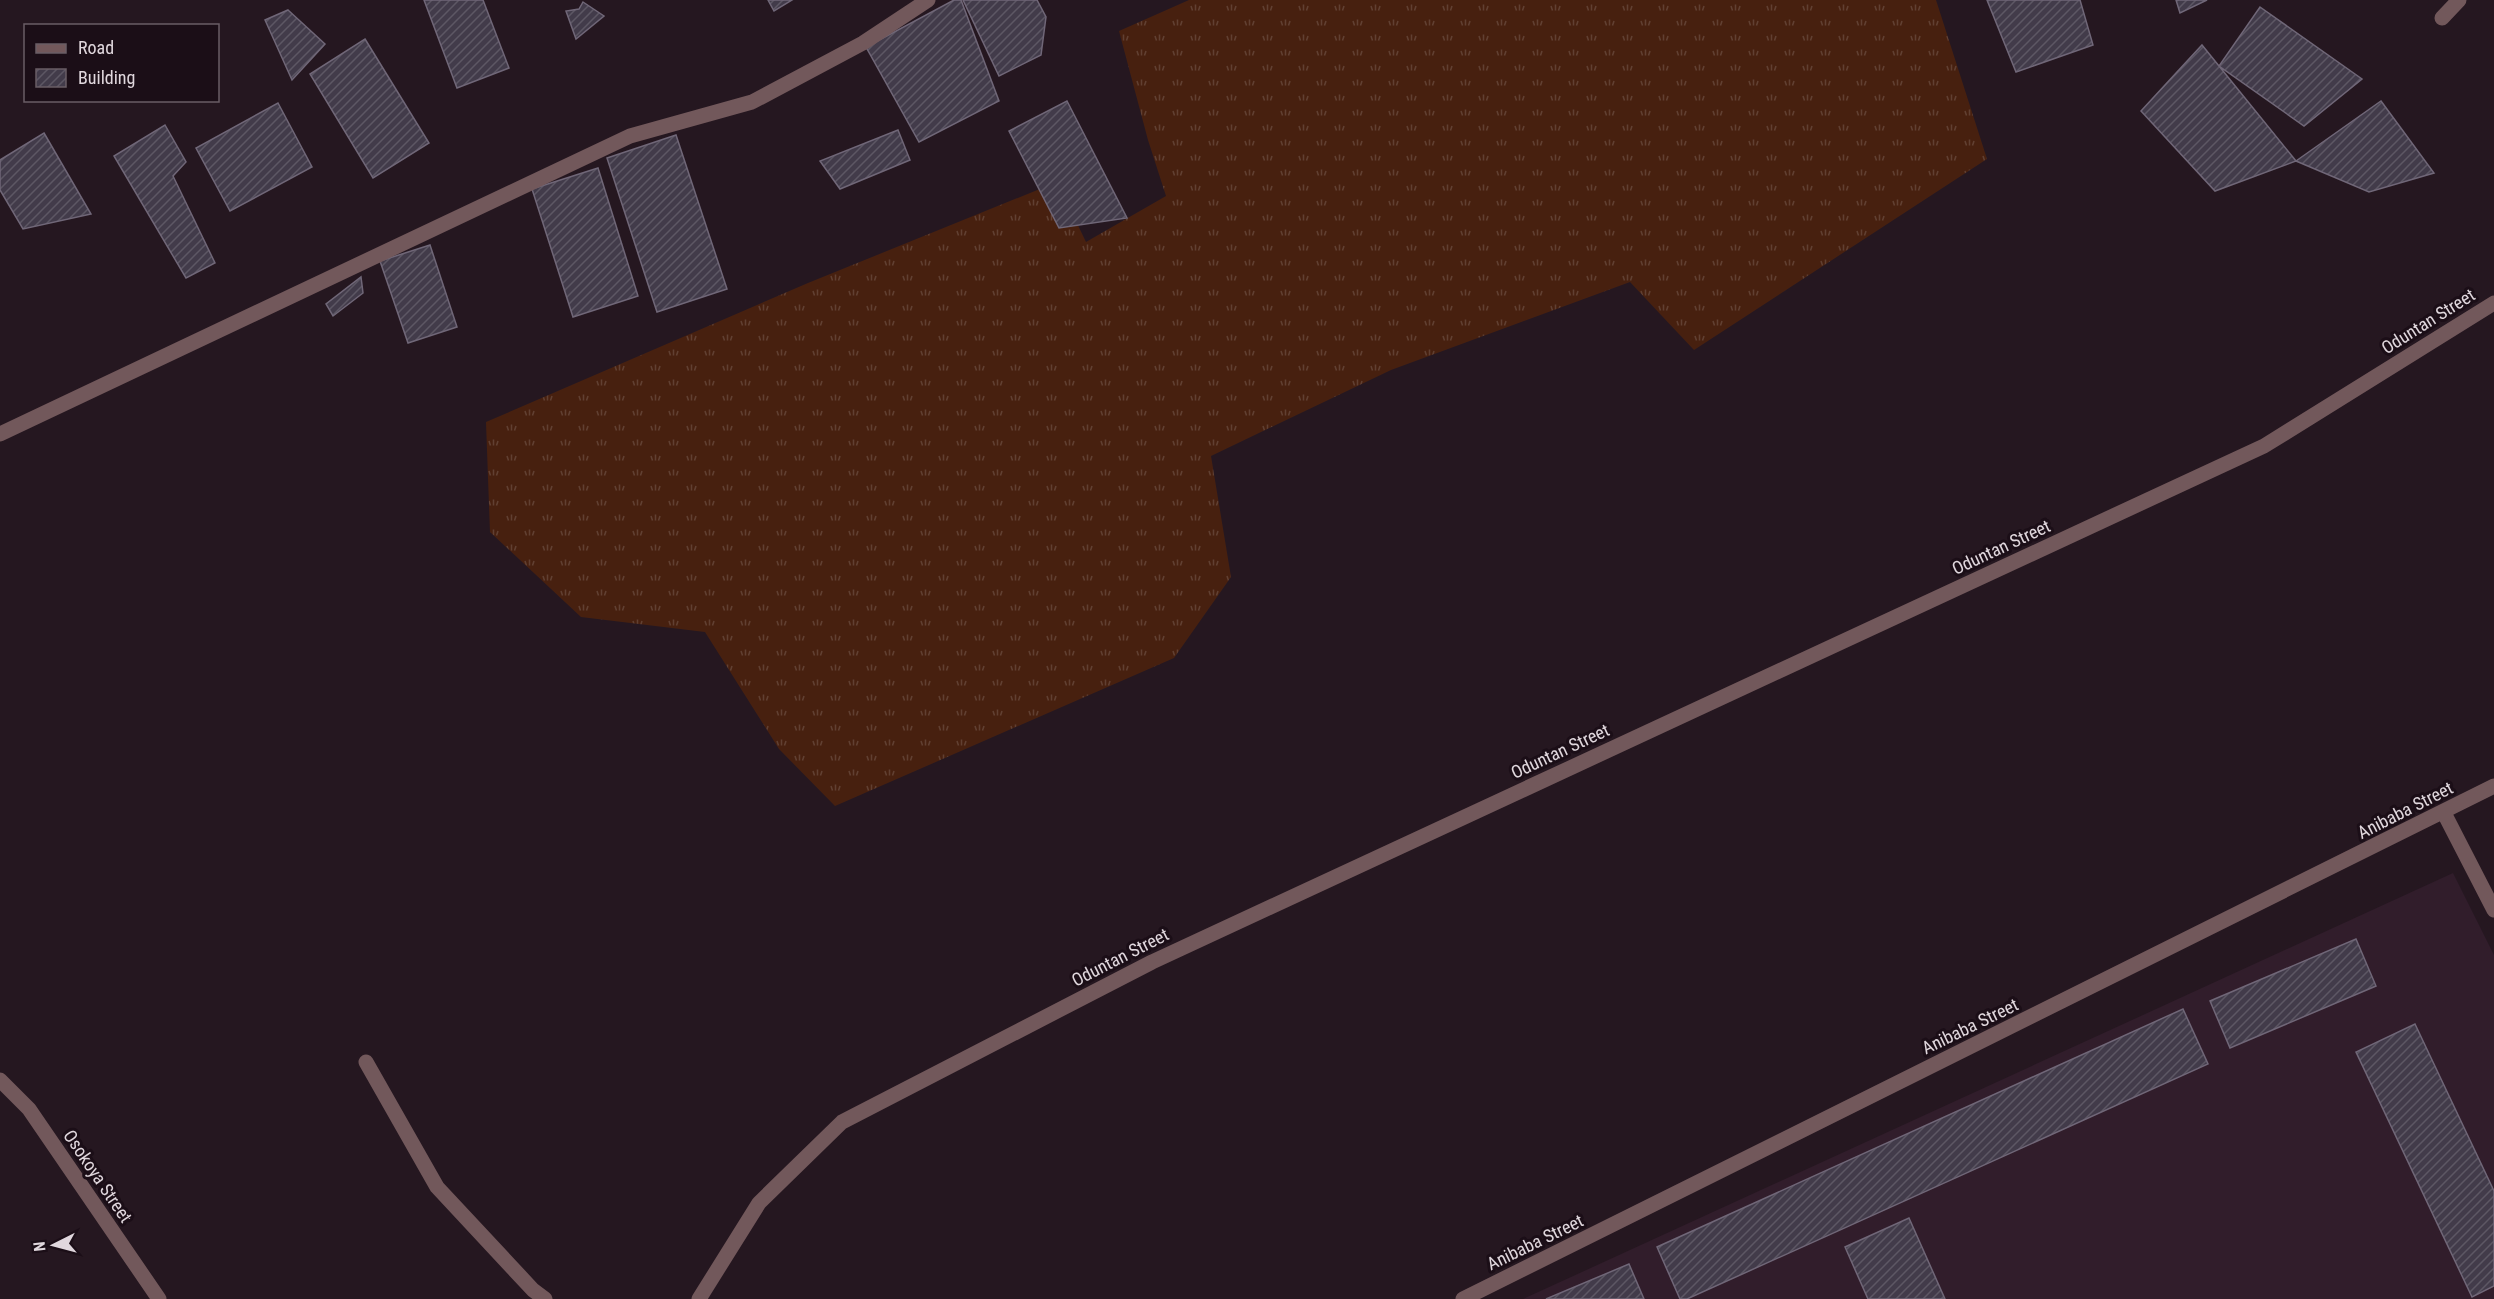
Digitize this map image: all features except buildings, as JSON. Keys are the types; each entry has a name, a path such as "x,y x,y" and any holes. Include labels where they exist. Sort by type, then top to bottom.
{"street":[{"path":"0,434 630,136 752,102 863,43 928,0"},
{"path":"2442,18 2459,0"},
{"name":"Oduntan Street","path":"699,1299 759,1203 842,1122 1152,962 2264,446 2494,303"},
{"name":"Anibaba Street","path":"1463,1299 2444,813 2494,786"},
{"path":"2444,813 2494,910"},
{"path":"366,1062 437,1187 533,1290 545,1299"},
{"name":"Osokoya Street","path":"0,1080 29,1109 159,1299"}],"shaded area":[{"path":"2453,873 2494,955 2494,1299 1523,1299"}],"green space":[{"path":"1189,0 1936,0 1987,159 1694,350 1630,282 1391,370 1211,456 1231,577 1174,658 835,806 779,749 705,632 581,617 490,532 486,422 808,283 1057,182 1086,242 1166,196 1148,140 1119,31"}]}
